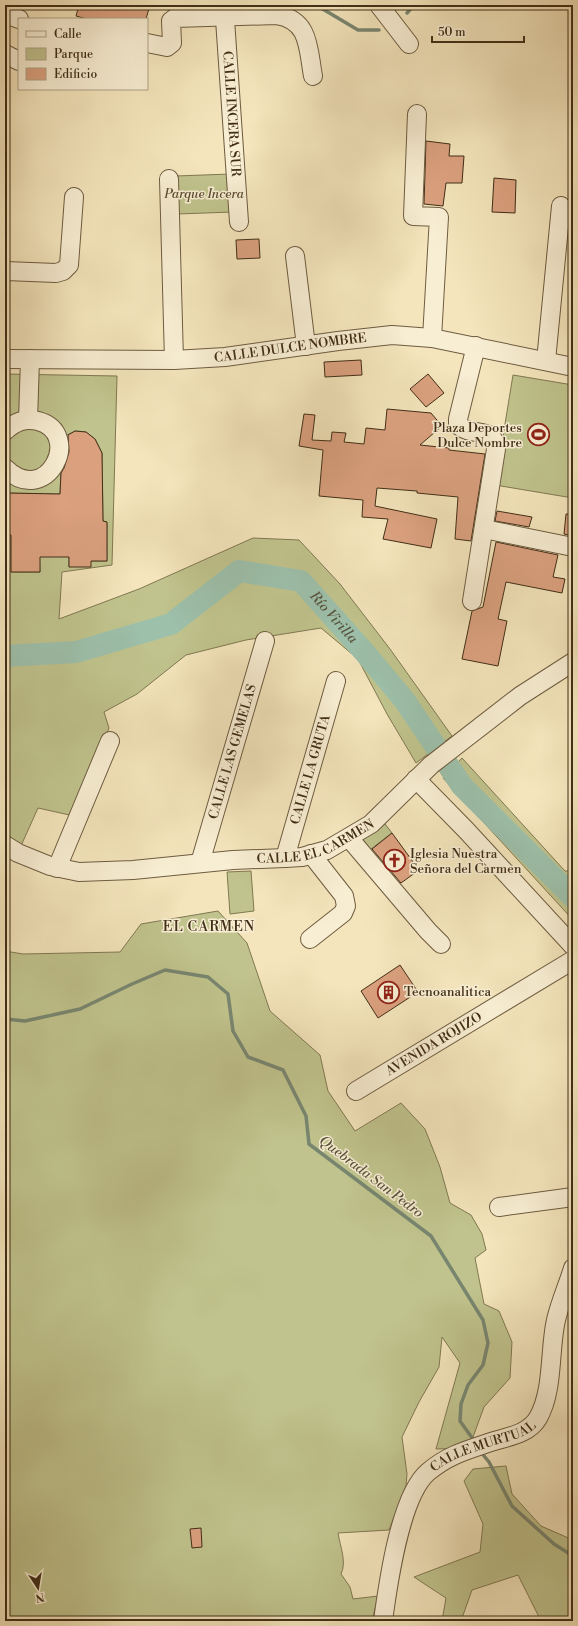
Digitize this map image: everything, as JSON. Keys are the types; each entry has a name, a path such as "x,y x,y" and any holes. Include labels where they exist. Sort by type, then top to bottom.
{"street":[{"path":"379,5 409,44"},
{"path":"148,43 167,47 172,43 170,21 172,19 224,10 286,16 295,22 305,33 313,76"},
{"name":"CALLE INCERA SUR","path":"224,10 239,222"},
{"path":"5,14 18,19"},
{"path":"5,54 18,60"},
{"path":"417,114 413,216 439,217 432,338"},
{"path":"169,179 174,360"},
{"path":"5,271 56,273 63,271 69,265 74,197"},
{"path":"546,361 561,206"},
{"path":"295,256 306,346"},
{"name":"CALLE DULCE NOMBRE","path":"5,359 174,360 225,357 392,335 432,338 573,367"},
{"path":"472,601 496,449 496,440 491,436 462,429 458,425 458,419 476,346"},
{"path":"28,420 30,359"},
{"path":"5,431 12,424 22,420 42,422 51,428 57,436 60,446 59,456 55,466 40,478 30,480 21,478 12,474 5,468"},
{"path":"484,529 573,547"},
{"name":"CALLE LAS GEMELAS","path":"200,863 265,641"},
{"name":"CALLE EL CARMEN","path":"5,845 18,853 50,866 79,872 133,870 200,863 285,858 327,850 371,824 431,764 520,696 573,662"},
{"name":"CALLE LA GRUTA","path":"285,858 336,681"},
{"path":"57,868 110,741"},
{"path":"416,780 466,830 573,946"},
{"path":"349,838 428,932 441,944"},
{"path":"310,939 343,913 346,906 344,896 311,854"},
{"name":"AVENIDA ROJIZO","path":"356,1091 573,960"},
{"path":"499,1207 573,1197"},
{"name":"CALLE MURTUAL","path":"383,1621 390,1577 404,1515 420,1481 428,1472 456,1454 517,1435 529,1428 538,1419 544,1405 556,1320 573,1268"}],"green space":[{"name":"Parque Incera","path":"231,174 233,212 177,214 176,176"},
{"path":"5,374 117,376 112,565 62,572 59,619 139,589 253,538 299,540 340,584 390,649 452,736 416,763 387,714 358,659 321,628 246,640 186,655 137,694 104,712 109,728 74,816 38,808 20,848 5,839 5,535 11,535 11,572 40,572 39,543 69,557 69,567 91,561 107,561 107,522 103,521 102,453 95,439 86,432 75,431 65,436 62,443 60,494 5,493"},
{"name":"Plaza Deportes Dulce Nombre","path":"513,375 573,385 573,498 495,485"},
{"path":"462,758 565,871 573,871 573,920 443,778"},
{"path":"382,820 392,833 367,852 357,840"},
{"path":"251,871 254,911 230,914 227,872"},
{"path":"218,911 247,943 270,1011 320,1055 328,1091 355,1131 401,1103 425,1129 440,1167 450,1203 471,1215 482,1234 486,1250 475,1258 484,1304 499,1311 512,1342 510,1378 484,1407 469,1448 436,1449 460,1363 442,1337 439,1367 419,1402 402,1437 407,1474 406,1486 389,1530 338,1533 343,1559 343,1569 341,1574 350,1587 353,1599 378,1596 372,1621 5,1621 5,951 23,954 120,952 141,924"},
{"path":"506,1466 512,1494 541,1526 573,1540 573,1621 541,1621 518,1575 472,1590 461,1621 442,1621 446,1598 414,1577 480,1552 483,1524 464,1481 473,1469"}],"building":[{"path":"79,5 150,5 146,18 83,18 76,16"},
{"path":"426,141 450,144 449,156 464,156 462,183 446,183 443,206 424,204"},
{"path":"494,178 516,180 515,213 492,212"},
{"path":"259,239 260,258 237,259 236,240"},
{"path":"361,360 362,375 325,377 324,362"},
{"path":"428,374 444,393 426,407 410,389"},
{"path":"387,409 431,413 442,426 420,445 485,454 471,541 455,539 458,497 417,493 417,491 377,488 375,506 437,519 431,548 383,539 388,519 362,517 363,500 319,496 323,450 299,446 304,414 315,415 312,440 331,441 332,432 346,433 344,442 364,444 366,428 385,430"},
{"path":"75,431 86,432 95,439 102,453 103,521 107,522 107,561 91,561 91,567 69,567 69,557 40,557 40,572 11,572 11,535 5,535 5,493 60,494 61,473 69,452 68,435"},
{"path":"497,511 532,517 529,527 495,521"},
{"path":"566,514 573,514 573,536 564,534"},
{"path":"496,542 558,555 553,577 565,579 562,593 506,582 498,619 507,621 498,666 462,659 472,611 483,607"},
{"name":"Iglesia Nuestra Señora del Carmen","path":"392,833 419,870 401,883 372,849"},
{"name":"Tecnoanalitica","path":"400,965 418,992 378,1018 361,991"},
{"path":"201,1528 202,1547 192,1548 190,1529"}],"waterway":[{"path":"316,5 358,30 379,30"},
{"path":"407,13 414,5"},
{"name":"Río Virilla","path":"5,656 76,652 171,624 239,571 301,581 366,654 405,701 462,786 573,897"},
{"name":"Quebrada San Pedro","path":"5,1019 25,1021 80,1009 165,970 208,977 228,994 233,1031 248,1057 283,1070 306,1116 309,1144 431,1236 483,1320 488,1343 483,1365 468,1385 461,1404 460,1421 475,1442"},
{"name":"Quebrada San Pedro","path":"480,1451 489,1462 512,1506 554,1544 573,1556"}],"place":[{"name":"Plaza Deportes Dulce Nombre","path":"538,435"},
{"name":"Iglesia Nuestra Señora del Carmen","path":"394,861"},
{"name":"Tecnoanalitica","path":"389,992"}],"district":[{"name":"EL CARMEN","path":"209,927"}]}
